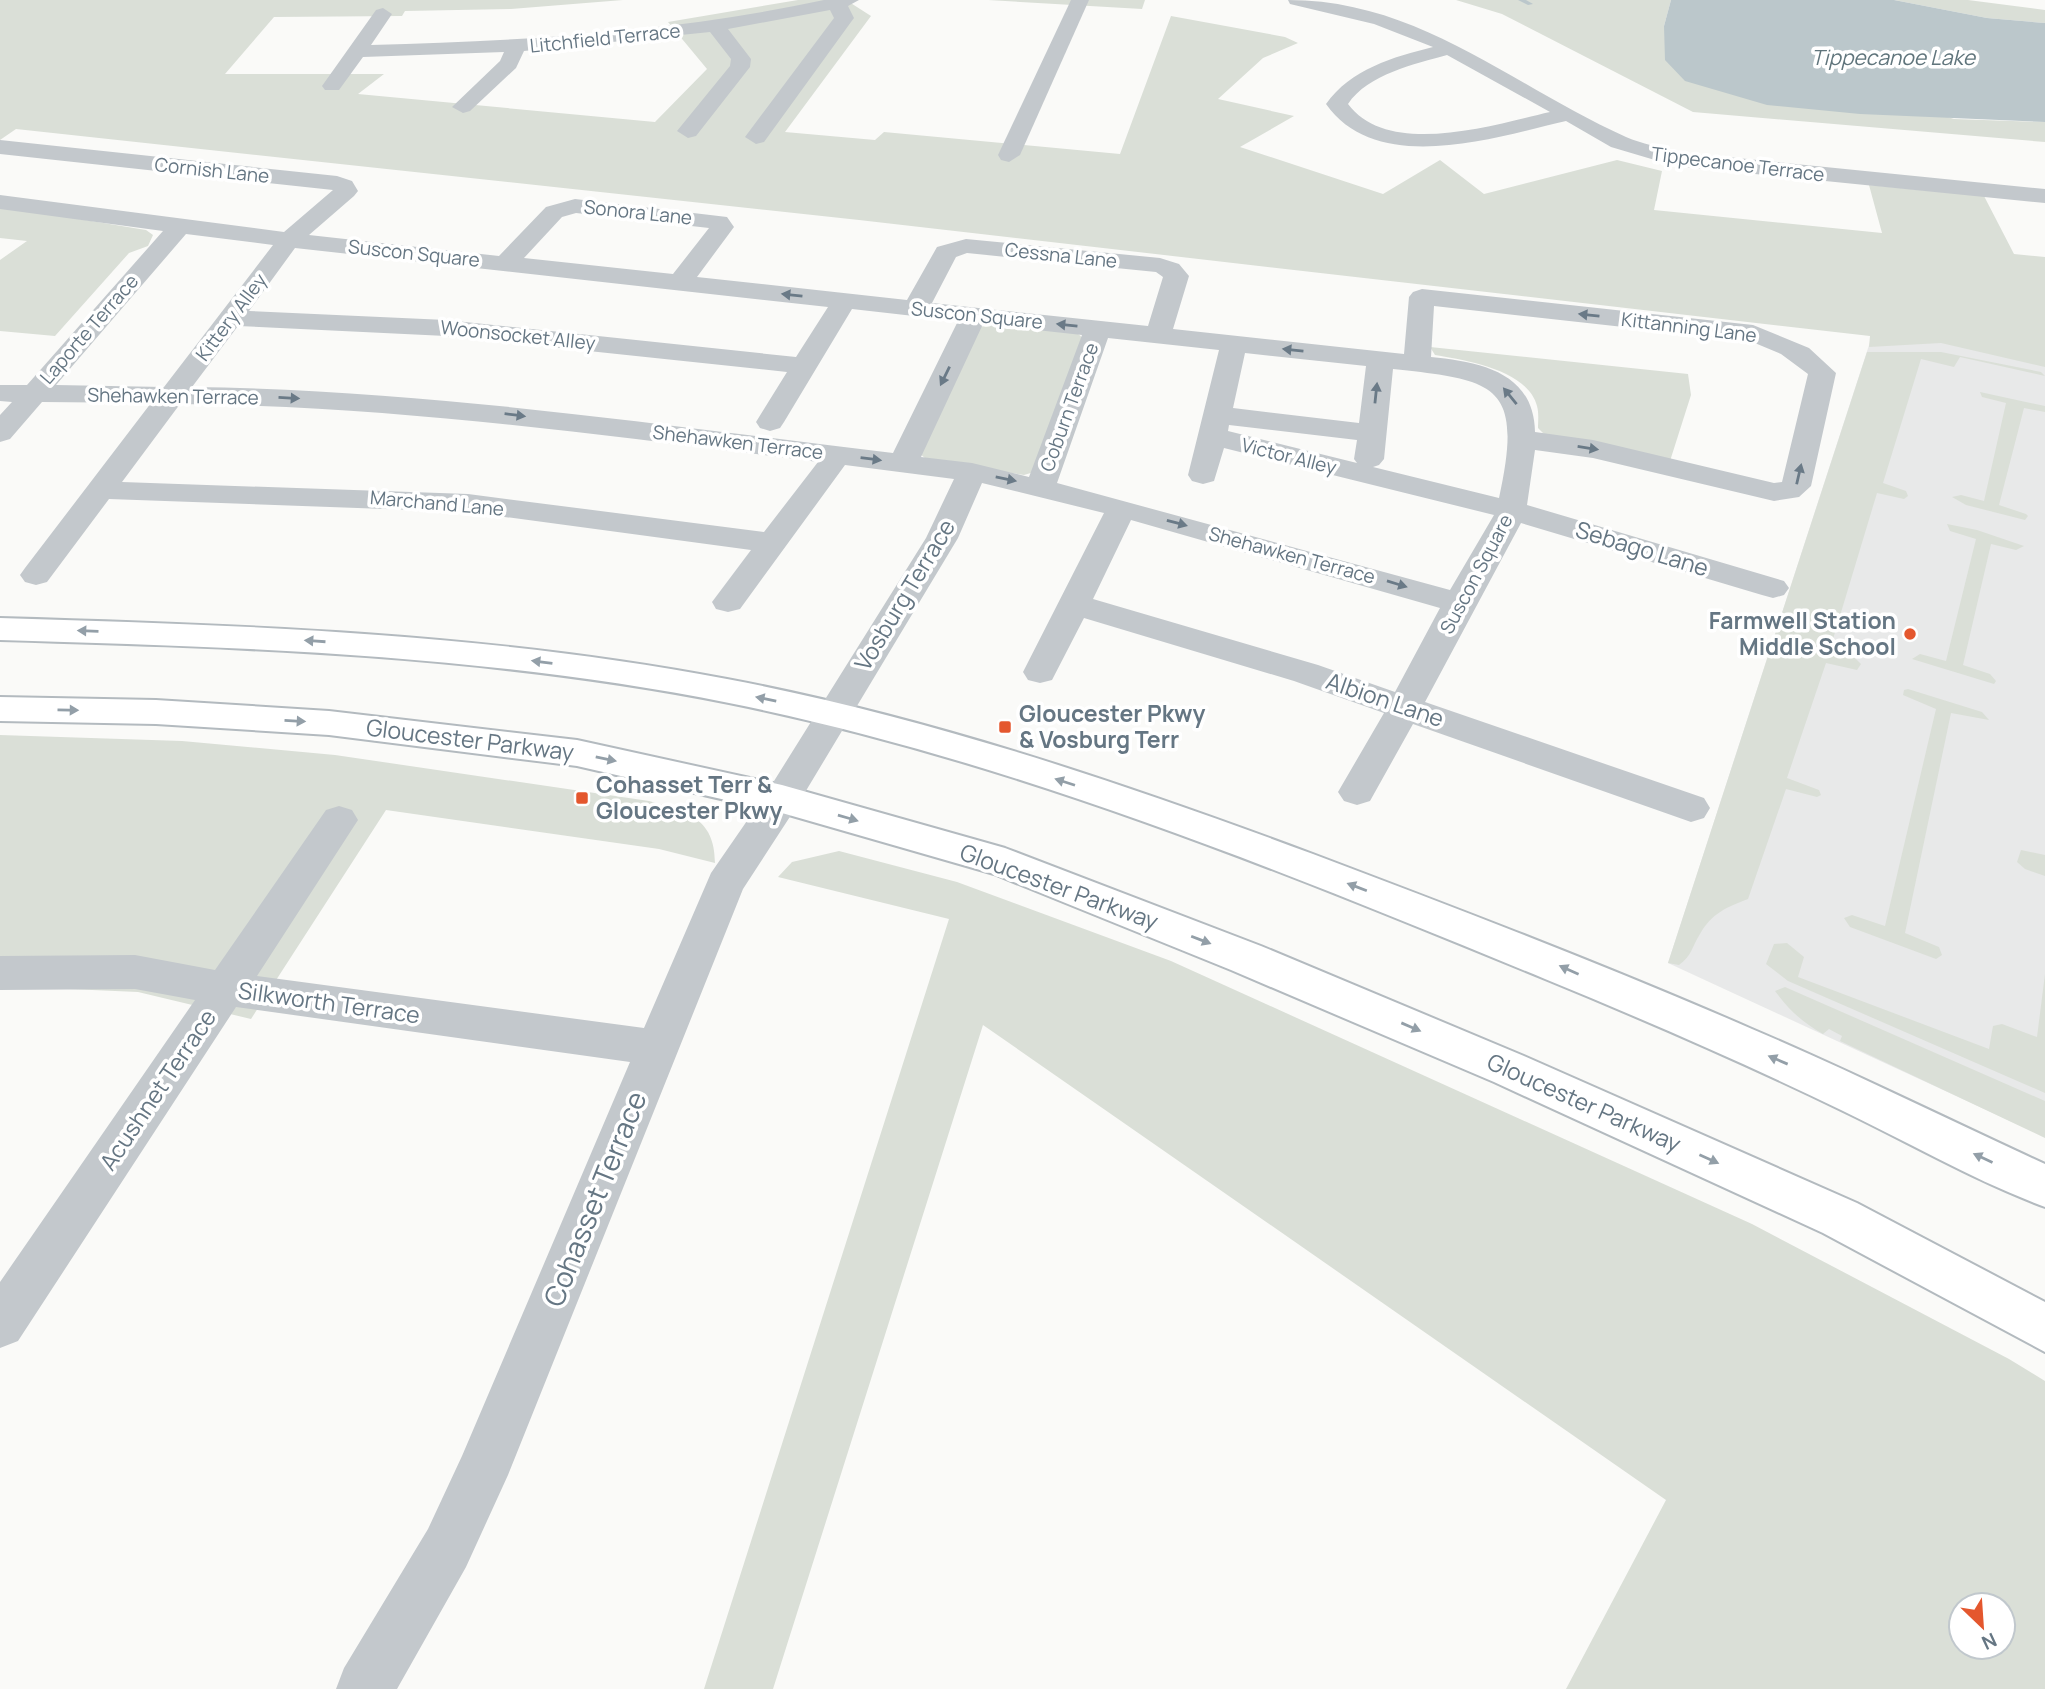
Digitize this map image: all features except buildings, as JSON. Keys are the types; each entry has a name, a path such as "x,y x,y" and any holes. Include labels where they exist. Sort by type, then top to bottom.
{"main road":[{"path":"0,629 241,635 428,648 601,669 832,714 1005,762 1186,821 1515,947 1788,1065 2045,1186"},
{"name":"Gloucester Parkway","path":"0,709 169,713 329,723 577,753 782,799 1005,863 1258,963 1521,1074 1840,1218 2045,1328"}],"street":[{"path":"1009,155 1080,0"},
{"name":"Tippecanoe Terrace","path":"1297,0 1387,22 1451,48 1631,147 1675,159 2045,196"},
{"path":"756,137 844,18 843,2"},
{"name":"Litchfield Terrace","path":"357,51 516,47 715,26 843,2"},
{"path":"332,86 383,15"},
{"path":"688,131 740,67 741,59 715,26"},
{"path":"463,107 509,64 516,47"},
{"path":"1451,48 1423,55 1353,85 1340,96 1337,104 1341,113 1366,127 1397,136 1437,141 1456,140 1570,114"},
{"name":"Cornish Lane","path":"0,147 344,186 346,191 289,240"},
{"name":"Suscon Square","path":"0,202 289,240 1417,363 1470,371 1492,379 1508,391 1518,405 1520,474 1511,510 1459,603 1406,708 1357,792"},
{"name":"Sonora Lane","path":"506,263 554,212 575,206 719,222 722,227 680,282"},
{"name":"Laporte Terrace","path":"0,433 179,227"},
{"name":"Kittery Alley","path":"172,395 289,240"},
{"name":"Cessna Lane","path":"916,308 946,252 954,247 1160,265 1175,275 1158,335"},
{"name":"Kittanning Lane","path":"1417,363 1422,298 1753,333 1779,342 1816,364 1822,373 1796,486 1788,491 1774,492 1593,449 1520,439"},
{"path":"769,422 844,300"},
{"path":"904,463 974,315"},
{"name":"Woonsocket Alley","path":"230,318 373,321 474,329 804,366"},
{"name":"Coburn Terrace","path":"1041,486 1098,328"},
{"name":"Victor Alley","path":"1203,475 1234,343"},
{"name":"Victor Alley","path":"1367,475 1380,359"},
{"name":"Shehawken Terrace","path":"0,393 172,395 365,402 493,412 972,472 1041,486 1459,603"},
{"path":"36,575 172,395"},
{"name":"Victor Alley","path":"1215,426 1372,433"},
{"name":"Victor Alley","path":"1215,426 1367,475 1511,510"},
{"path":"728,602 838,454"},
{"name":"Vosburg Terrace","path":"832,714 942,538 972,472"},
{"name":"Marchand Lane","path":"100,490 390,498 468,503 772,543"},
{"path":"1040,672 1122,508"},
{"name":"Sebago Lane","path":"1511,510 1773,588"},
{"name":"Albion Lane","path":"1074,604 1306,673 1691,808"},
{"name":"Cohasset Terrace","path":"365,1689 447,1548 481,1475 725,884 782,799 832,714"},
{"name":"Acushnet Terrace","path":"0,1324 340,820"},
{"name":"Silkworth Terrace","path":"0,973 135,972 226,989 657,1048"}],"shaded area":[{"path":"0,0 623,0 511,9 405,11 402,16 274,17 225,74 384,74 358,94 655,122 707,69 668,22 798,0 846,0 871,16 785,132 875,140 884,132 1120,154 1171,16 1285,37 1298,43 1263,58 1218,99 1294,116 1240,147 1383,194 1440,160 1484,194 1617,160 1662,171 1654,210 1882,233 1869,185 1984,196 2014,254 2045,257 2045,367 1941,343 1869,347 1870,336 859,220 16,129 0,140"},
{"path":"988,0 1145,0 1142,9"},
{"path":"1456,0 1671,0 1664,26 1954,119 2045,122 2045,142 1693,112 1502,14"},
{"path":"1894,0 1968,0 2045,10 2045,23 1987,18"},
{"path":"0,206 146,230 153,235 148,246 129,253 55,336 0,331 0,260 27,241 0,238"},
{"name":"Farmwell Station Middle School","path":"2045,321 2045,1137 1668,963 1872,336"},
{"path":"991,324 1077,333 1085,340 1034,472 1024,475 926,459 919,453 977,328"},
{"path":"1430,347 1688,374 1691,395 1670,461 1545,435 1538,428 1537,406 1531,394 1521,384 1494,369 1435,355"},
{"path":"1867,352 1941,352 2041,372 2045,376 1960,357 1954,367 1921,359 1883,483 1906,491 1908,496 1904,499 1877,493 1830,649 1855,658 1861,664 1857,670 1826,663 1787,778 1819,790 1821,795 1817,797 1786,789 1748,899 1715,916 1683,962 1679,965 1668,963"},
{"path":"1980,392 2045,406 2045,412 2024,408 1999,505 2026,514 2028,516 2025,520 1966,505 1952,497 1961,495 1984,501 2006,403 1982,397"},
{"path":"1947,524 1977,530 2024,546 2016,550 1991,544 1963,665 1990,674 1996,681 1994,684 1912,659 1920,654 1946,661 1976,539 1950,531"},
{"path":"1904,690 1982,712 1989,720 1951,713 1905,933 1939,947 1942,955 1936,959 1850,927 1844,918 1852,915 1885,926 1936,709 1903,695"},
{"path":"0,735 182,741 335,755 649,801 686,813 704,826 714,848 715,863 659,849 386,810 251,1019 138,992 0,986"},
{"path":"2021,850 2045,855 2045,876 2025,869 2017,862"},
{"path":"839,851 957,882 1171,961 1752,1224 2009,1359 2045,1381 2045,1689 1566,1689 1666,1500 983,1025 773,1689 704,1689 949,919 778,877 792,862"},
{"path":"1787,943 1804,957 1798,977 1989,1049 1993,1026 2002,1024 2037,1037 2045,974 2045,1093 1788,981 1766,964 1774,944"},
{"path":"1785,987 2045,1101 2045,1138 1840,1041 1842,1036 1829,1029 1823,1034 1796,1015 1775,991"}],"water":[{"name":"Tippecanoe Lake","path":"1671,0 1894,0 1987,18 2045,23 2045,122 1860,114 1767,105 1685,81 1665,60 1664,26"}],"waterway":[{"path":"1521,0 1530,4"}],"place":[{"name":"Farmwell Station Middle School","path":"1910,634"},
{"name":"Gloucester Pkwy & Vosburg Terr","path":"1005,727"},
{"name":"Cohasset Terr & Gloucester Pkwy","path":"582,798"}]}
